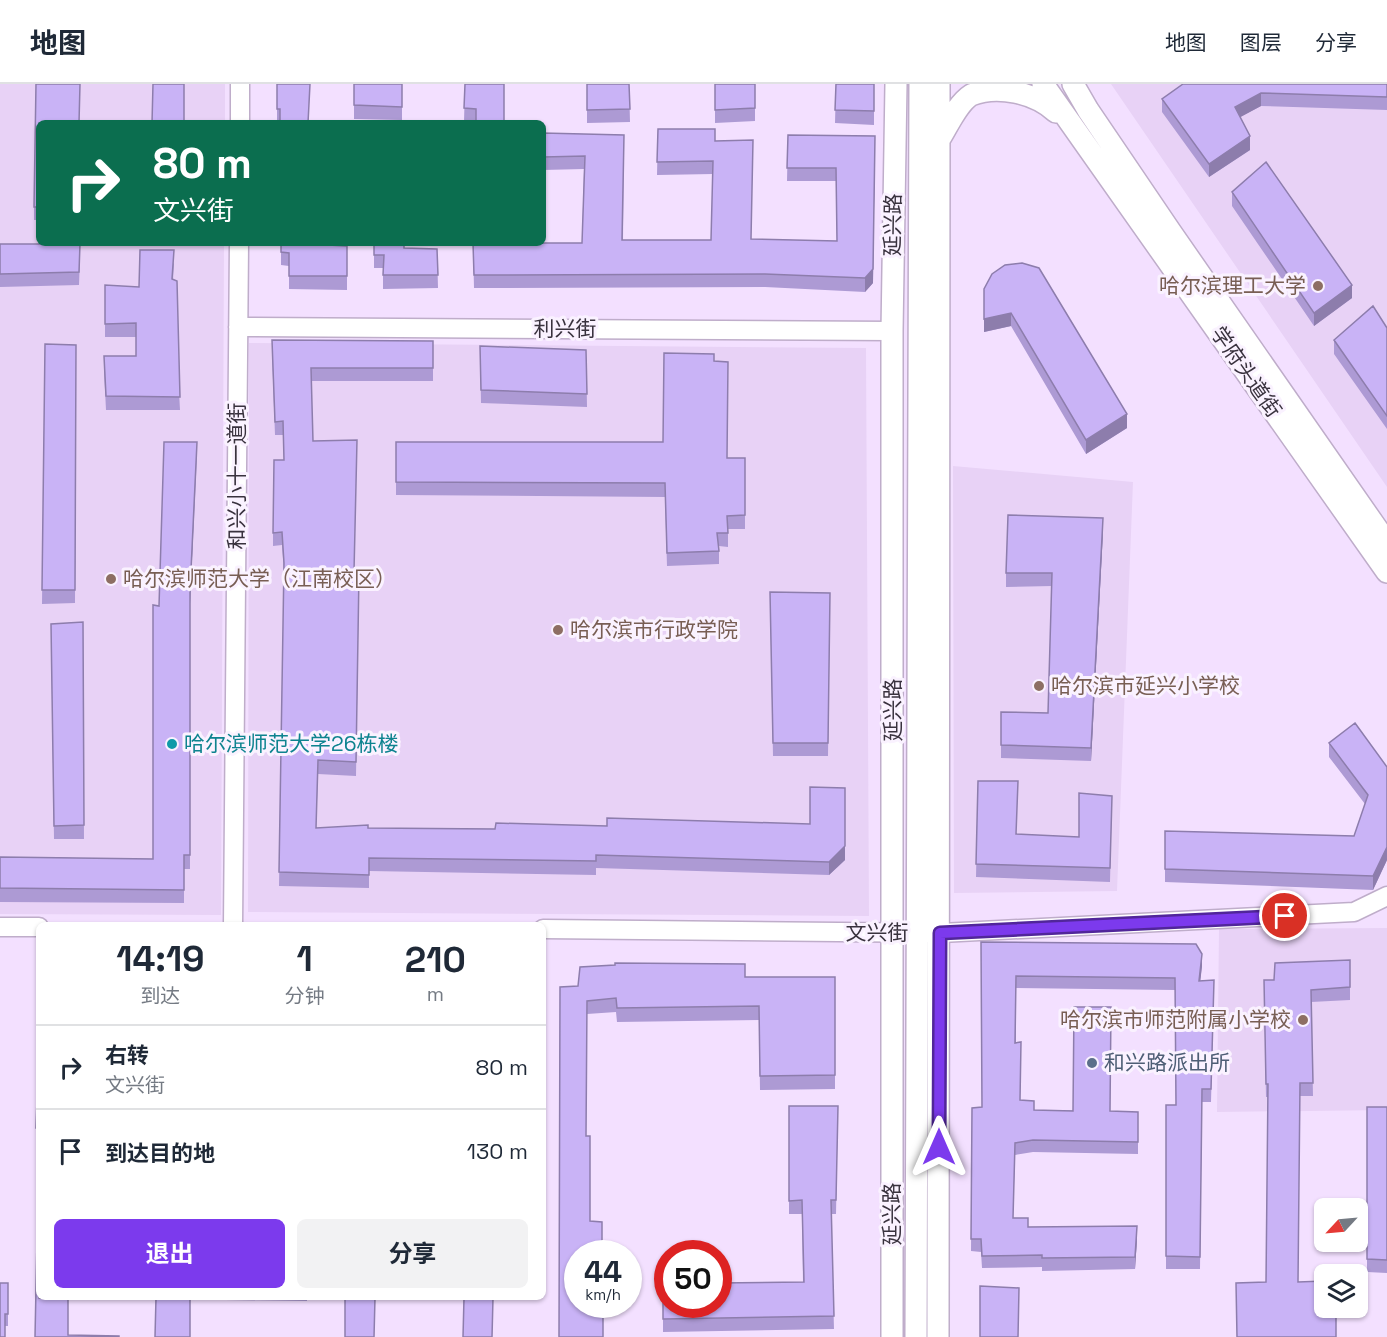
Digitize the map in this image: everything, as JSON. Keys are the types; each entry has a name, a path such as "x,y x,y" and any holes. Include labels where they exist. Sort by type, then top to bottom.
{"main road":[{"name":"延兴路","path":"892,1337 894,933 892,331 896,84"},
{"path":"916,1337 920,84"},
{"path":"938,1337 939,84"},
{"name":"学府头道街","path":"1043,84 1387,572"},
{"name":"学府头道街","path":"1073,84 1170,231 1387,543"},
{"path":"939,141 961,104 971,95 996,87 1015,89 1034,97 1050,107 1077,132"}],"street":[{"path":"240,84 240,120"},
{"name":"和兴小十一道街","path":"235,922 239,246"},
{"name":"利兴街","path":"238,327 892,331"},
{"name":"文兴街","path":"546,929 940,933 1354,912 1387,896"},
{"path":"0,927 36,927"}],"shaded area":[{"name":"哈尔滨师范大学（江南校区）","path":"0,84 225,84 225,120 36,120 36,246 224,246 221,915 0,914"},
{"name":"哈尔滨理工大学","path":"1111,84 1387,84 1387,487"},
{"name":"哈尔滨市行政学院","path":"249,343 866,348 869,916 248,912"},
{"name":"哈尔滨市延兴小学校","path":"953,466 1133,482 1117,891 954,893"},
{"name":"哈尔滨市师范附属小学校","path":"1387,928 1387,1110 1217,1112 1219,929"}],"building":[{"path":"36,84 80,84 79,120 36,120 36,207 34,207"},
{"path":"153,84 184,84 184,120 152,120"},
{"path":"277,84 310,84 308,120 280,120 280,109 277,109"},
{"path":"354,84 402,84 402,107 354,105"},
{"path":"465,84 504,84 504,120 476,120 476,109 464,108"},
{"path":"587,84 629,84 630,109 587,110"},
{"path":"715,84 755,84 755,108 715,110"},
{"path":"836,84 874,84 874,111 835,110"},
{"path":"1183,84 1387,84 1387,97 1261,93 1235,107 1250,136 1209,164 1162,99"},
{"path":"658,129 715,129 715,141 753,140 751,239 837,241 836,168 787,168 788,135 875,136 873,269 865,278 765,274 474,275 473,246 546,246 546,243 582,243 585,156 546,157 546,133 624,135 622,240 711,240 713,161 657,162"},
{"path":"1266,162 1352,285 1314,313 1232,192"},
{"path":"0,244 80,246 79,272 0,274"},
{"path":"281,246 347,246 347,276 289,276 289,253 281,252"},
{"path":"374,246 437,249 438,275 383,275 384,255 374,255"},
{"path":"140,250 174,250 172,279 177,281 180,397 106,396 104,356 136,356 136,323 105,324 105,285 139,287"},
{"path":"1022,263 1039,268 1127,414 1086,440 1011,313 984,319 984,289 992,274 1005,265"},
{"path":"1373,306 1387,328 1387,416 1334,340"},
{"path":"272,340 433,341 433,368 311,368 313,441 357,440 354,572 359,572 356,762 318,760 316,828 368,825 368,828 495,829 496,823 607,826 607,818 810,824 810,787 845,788 845,846 829,862 596,855 596,861 369,858 369,875 279,872 284,563 282,532 273,533 274,460 284,460 283,421 275,422"},
{"path":"45,344 76,345 75,590 42,590"},
{"path":"480,346 586,350 587,394 481,390"},
{"path":"664,353 714,354 714,361 728,362 727,458 745,458 745,515 727,516 728,533 717,533 719,551 667,553 665,483 396,482 396,442 663,442"},
{"path":"164,442 197,442 190,591 190,855 184,855 184,890 0,888 0,857 153,859 153,605 159,606"},
{"path":"1008,515 1103,518 1091,748 1001,745 1001,712 1048,713 1052,573 1006,573"},
{"path":"770,592 830,593 828,743 773,743"},
{"path":"83,622 84,825 54,826 51,624"},
{"path":"1355,723 1387,767 1387,847 1373,876 1165,869 1165,831 1354,836 1368,795 1329,743"},
{"path":"978,781 1018,781 1016,834 1079,837 1079,793 1112,796 1110,868 976,864"},
{"path":"981,942 1196,944 1202,954 1199,981 1214,980 1211,1089 1202,1089 1200,1257 1166,1256 1166,1105 1176,1105 1175,978 1016,976 1015,1043 1021,1042 1020,1100 1034,1101 1034,1110 1073,1111 1074,1007 1111,1007 1110,1111 1138,1112 1138,1142 1033,1140 1015,1143 1013,1218 1028,1218 1028,1227 1137,1226 1135,1257 982,1256 981,1239 971,1239 972,1108 982,1107"},
{"path":"1350,960 1350,987 1311,990 1313,1083 1300,1083 1298,1282 1314,1281 1314,1318 1336,1318 1336,1337 1237,1337 1236,1283 1266,1282 1268,1084 1266,1084 1264,980 1274,980 1275,963"},
{"path":"615,963 745,964 745,977 835,977 835,1075 760,1076 759,1006 617,1008 616,998 587,1001 586,1136 590,1136 590,1221 602,1222 602,1240 564,1240 564,1318 603,1318 603,1337 559,1337 560,987 578,986 580,967 615,965"},
{"path":"789,1106 838,1106 836,1200 831,1200 834,1316 732,1318 732,1283 804,1282 802,1200 789,1201"},
{"path":"1367,1107 1387,1107 1387,1260 1367,1259"},
{"path":"0,1283 8,1283 5,1337 0,1337"},
{"path":"980,1286 1019,1288 1018,1337 980,1337"},
{"path":"36,1288 36,1300 68,1300 68,1335 119,1336 119,1337 35,1337"},
{"path":"156,1300 190,1300 190,1337 155,1337"},
{"path":"345,1300 375,1300 374,1337 345,1337"},
{"path":"464,1300 493,1300 492,1337 463,1337"},
{"path":"663,1318 720,1318 663,1319"}],"place":[{"name":"哈尔滨理工大学","path":"1318,286"},
{"name":"哈尔滨师范大学（江南校区）","path":"111,579"},
{"name":"哈尔滨市行政学院","path":"558,630"},
{"name":"哈尔滨市延兴小学校","path":"1039,686"},
{"name":"哈尔滨师范大学26栋楼","path":"172,744"},
{"name":"哈尔滨市师范附属小学校","path":"1303,1020"},
{"name":"和兴路派出所","path":"1092,1063"}],"route":[{"path":"939,1147 940,933 1285,916"}]}
